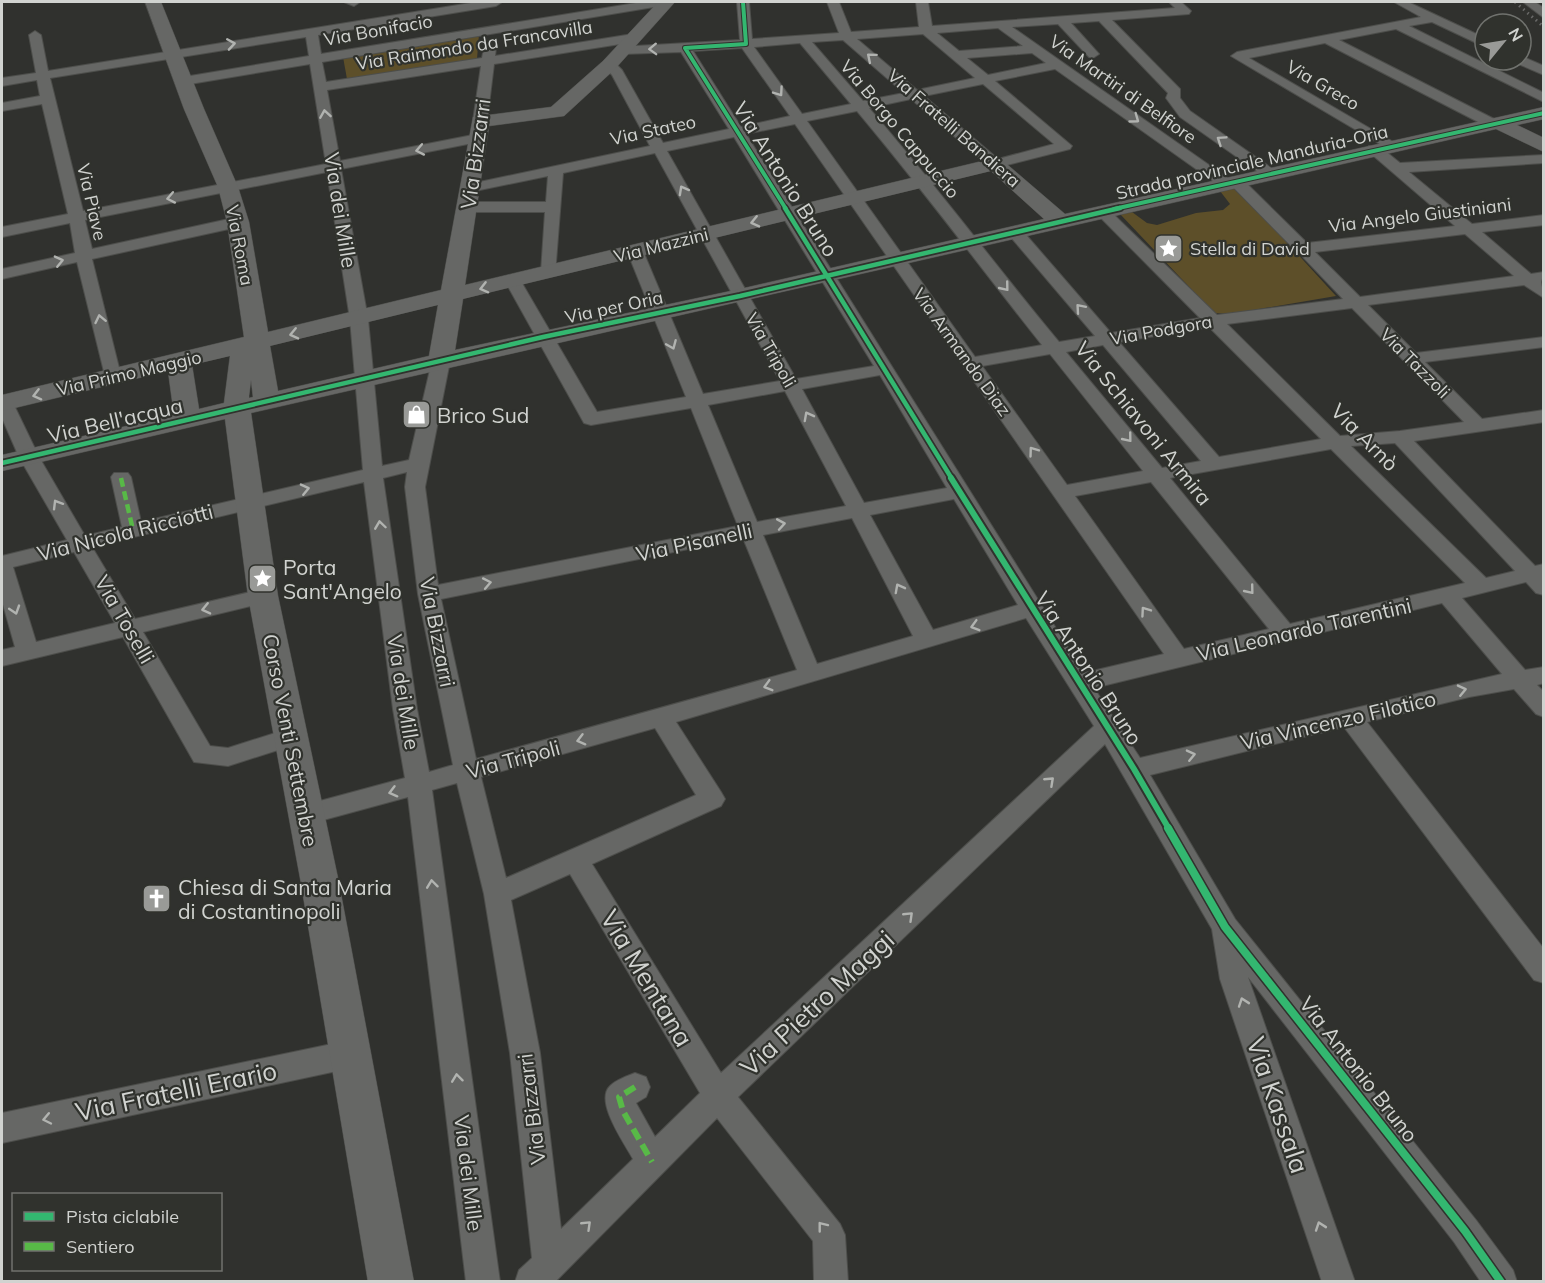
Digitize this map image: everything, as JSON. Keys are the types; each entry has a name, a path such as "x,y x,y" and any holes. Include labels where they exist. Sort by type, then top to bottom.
{"street":[{"name":"Via Roma","path":"153,2 228,187 238,222 264,375 251,406"},
{"path":"2,82 496,2"},
{"name":"Via Bizzarri","path":"496,2 453,296 415,488 429,594 467,772 497,894 525,1053 540,1272"},
{"name":"Via Bonifacio","path":"315,59 660,2"},
{"path":"2,232 333,166 557,112 609,65 667,2"},
{"path":"743,2 746,44"},
{"path":"833,2 846,36"},
{"path":"922,2 927,30 985,79"},
{"name":"Via Raimondo da Francavilla","path":"320,87 488,60 628,44 684,48 1185,11 1175,2"},
{"path":"1400,2 1473,37"},
{"path":"1529,2 1544,15"},
{"path":"1103,18 1175,92 1173,98 1185,114 1269,172"},
{"path":"1327,39 1434,18"},
{"path":"1062,21 1093,54"},
{"name":"Via Martiri di Belfiore","path":"1001,25 1230,182 1300,249"},
{"path":"1397,25 1544,98"},
{"name":"Via dei Mille","path":"311,32 359,319 373,474 405,709 419,784 483,1281"},
{"name":"Via Piave","path":"35,35 47,99 84,247 83,254 112,376"},
{"name":"Via Fratelli Bandiera","path":"846,36 1061,222"},
{"name":"Via Borgo Cappuccio","path":"803,39 924,181 968,242"},
{"path":"1327,39 1544,146"},
{"name":"Via Greco","path":"1327,39 1237,56 1382,147 1396,168 1469,229 1535,278 1544,293"},
{"name":"Via Armando Diaz","path":"746,44 895,259 1179,658"},
{"name":"Via Antonio Bruno","path":"684,48 828,276 1031,609 1134,769 1224,927 1465,1231 1501,1281"},
{"path":"957,55 1034,49"},
{"path":"184,81 315,59"},
{"name":"Via Stateo","path":"469,197 556,170 1059,64"},
{"name":"Via Tripoli","path":"609,65 617,73 791,385 927,640"},
{"name":"Via Mazzini","path":"257,342 1065,146 985,79"},
{"path":"2,107 47,99"},
{"name":"Strada provinciale Manduria-Oria","path":"968,242 1269,172 1544,113"},
{"path":"1396,168 1544,159"},
{"path":"549,272 556,170"},
{"path":"469,197 554,207"},
{"name":"Via Arnò","path":"1103,212 1482,587"},
{"name":"Via Angelo Giustiniani","path":"1300,249 1544,220"},
{"path":"2,274 83,254 238,222"},
{"path":"1015,232 1214,464"},
{"name":"Via per Oria","path":"251,406 543,337 740,296 968,242"},
{"name":"Via Schiavoni Armira","path":"968,242 1284,632"},
{"name":"Via Tazzoli","path":"1300,249 1477,425"},
{"path":"635,251 658,313 810,674"},
{"name":"Via Podgora","path":"969,363 1352,300 1535,278"},
{"path":"513,281 591,418 885,369"},
{"path":"251,406 238,376 242,355 257,342"},
{"name":"Via Primo Maggio","path":"3,403 257,342"},
{"path":"1411,359 1544,342"},
{"path":"179,361 188,421"},
{"name":"Via Toselli","path":"3,403 29,456 203,755 228,757 291,737"},
{"name":"Via Bell'acqua","path":"2,463 251,406"},
{"name":"Corso Venti Settembre","path":"251,406 248,502 263,596 351,1054 391,1281"},
{"path":"1062,492 1335,442 1400,437 1544,416"},
{"path":"1400,437 1539,577"},
{"name":"Via Nicola Ricciotti","path":"2,562 248,502 418,464"},
{"path":"121,477 133,530"},
{"name":"Via Pisanelli","path":"429,594 751,530 960,492"},
{"path":"2,567 28,652"},
{"name":"Via Leonardo Tarentini","path":"1079,683 1284,632 1482,587 1539,577"},
{"path":"2,658 263,596"},
{"path":"1448,596 1544,708"},
{"name":"Via Tripoli","path":"305,815 661,718 1031,609"},
{"name":"Via Vincenzo Filotico","path":"1134,769 1350,717 1544,675"},
{"path":"1350,717 1544,972"},
{"path":"497,894 712,799 661,718"},
{"name":"Via Pietro Maggi","path":"540,1272 718,1096 1107,728"},
{"name":"Via Mentana","path":"576,861 718,1096 829,1235 831,1281"},
{"name":"Via Kassala","path":"1224,927 1234,979 1339,1281"},
{"name":"Via Fratelli Erario","path":"2,1128 351,1054"},
{"path":"635,1087 619,1097 623,1111 652,1162"}],"shaded area":[{"path":"479,34 477,59 347,79 343,57"},
{"path":"1228,187 1238,189 1336,296 1230,314 1214,313 1120,214 1132,212 1147,223 1157,225 1196,213 1223,210 1230,204 1220,191"}],"railway":[{"path":"1515,2 1544,27"}],"marked path":[{"path":"121,477 133,530"},
{"path":"635,1087 619,1097 623,1111 652,1162"}],"cycle path":[{"path":"743,2 746,44 685,48 828,276 1031,609 1134,769 1225,927 1465,1231 1501,1282"},
{"path":"2,463 543,337 740,296 1269,173 1544,113"}],"place":[{"name":"Stella di David","path":"1169,248"},
{"name":"Brico Sud","path":"416,415"},
{"name":"Porta Sant'Angelo","path":"262,579"},
{"name":"Chiesa di Santa Maria di Costantinopoli","path":"157,899"}]}
